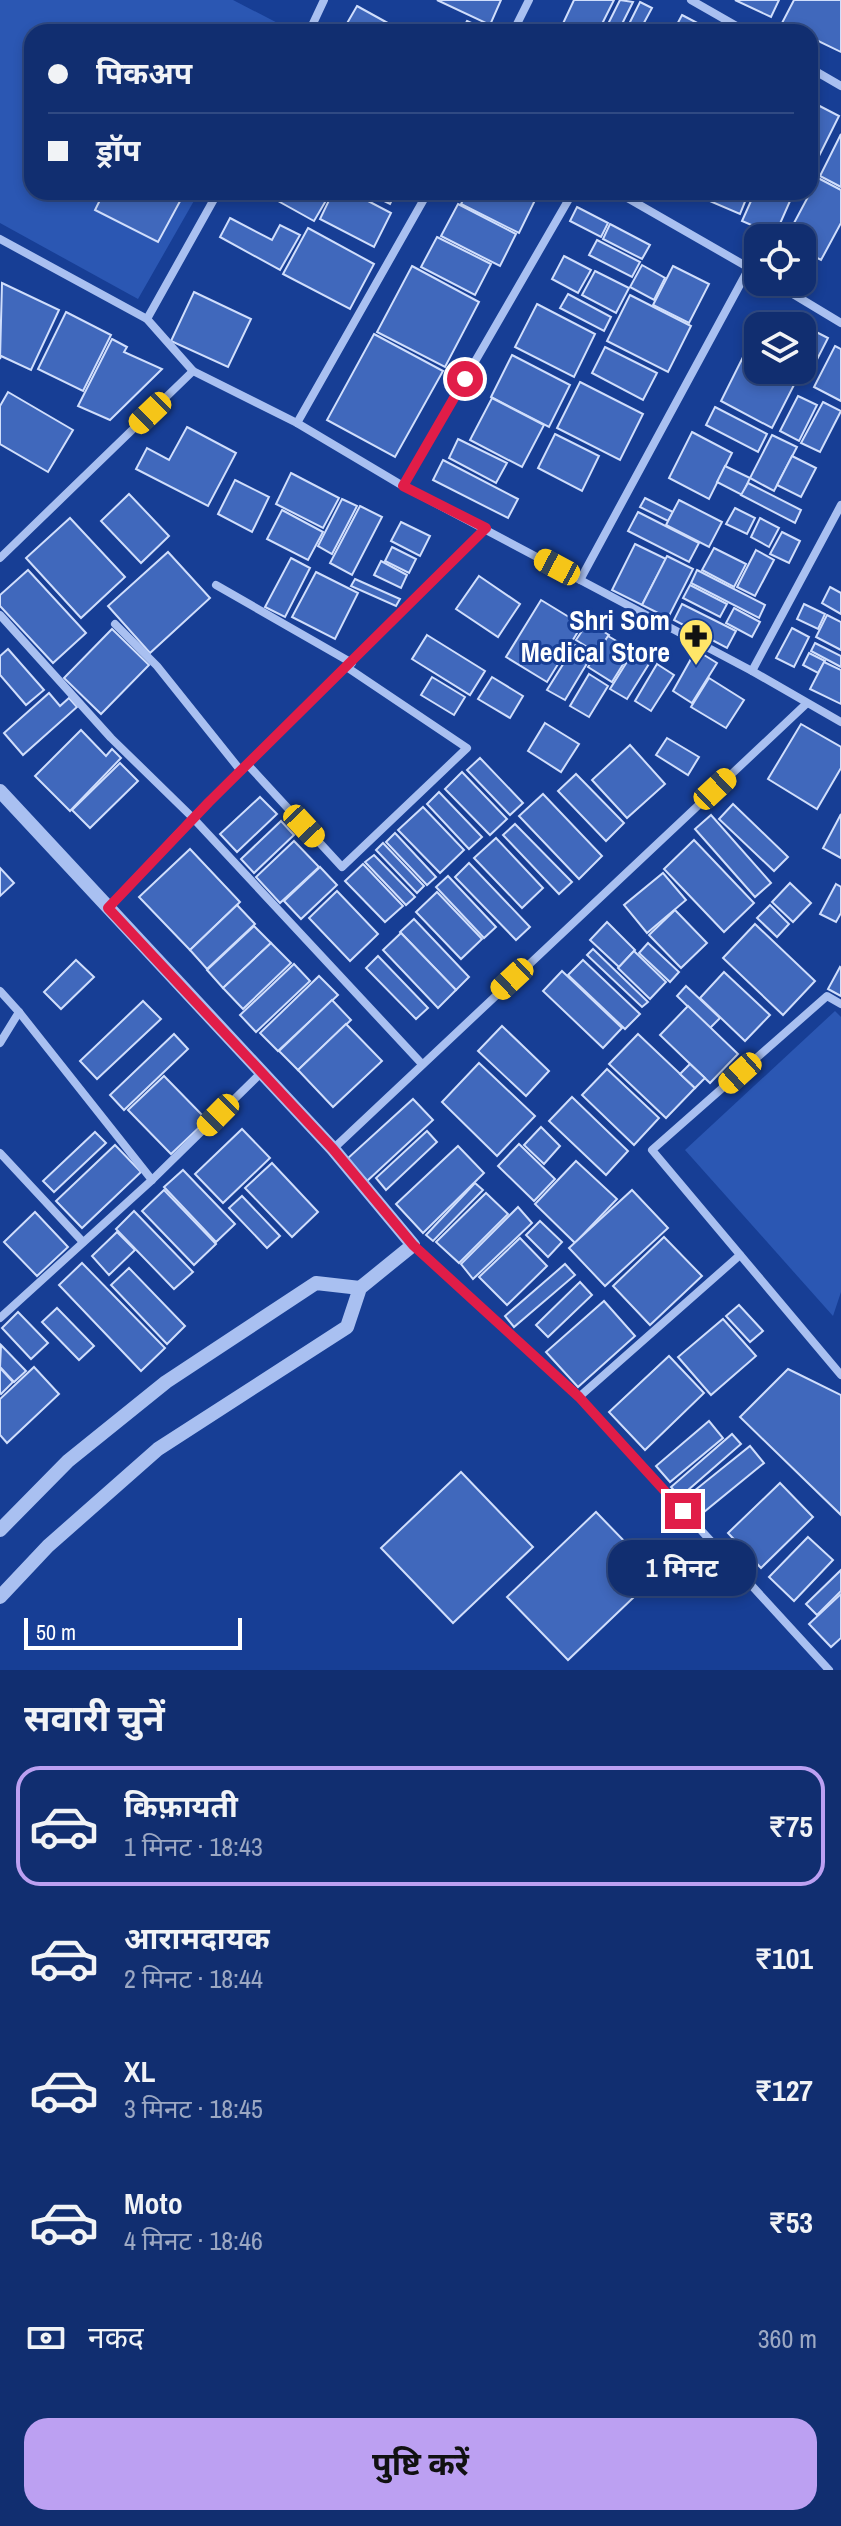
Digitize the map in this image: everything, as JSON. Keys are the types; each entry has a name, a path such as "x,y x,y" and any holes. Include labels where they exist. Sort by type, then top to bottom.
{"street":[{"path":"313,24 324,0"},
{"path":"517,24 529,0"},
{"path":"691,0 733,24"},
{"path":"818,73 841,86"},
{"path":"147,319 214,200"},
{"path":"297,423 423,200"},
{"path":"403,486 568,200"},
{"path":"631,200 744,265"},
{"path":"0,239 147,319 193,371 297,423 403,486 752,671 841,722"},
{"path":"580,580 744,277"},
{"path":"796,296 841,323"},
{"path":"0,558 193,371"},
{"path":"752,671 841,505"},
{"path":"108,908 193,818 486,528"},
{"path":"115,624 157,666 244,768 342,867 467,748 350,665 216,585"},
{"path":"0,615 111,738 193,818 422,1064"},
{"path":"333,1149 806,704"},
{"path":"0,791 333,1149 413,1245 579,1397 829,1670"},
{"path":"0,991 152,1180"},
{"path":"841,1004 827,996 652,1150 841,1375"},
{"path":"0,1043 19,1012"},
{"path":"0,1318 152,1180 262,1072"},
{"path":"0,1153 83,1242"},
{"path":"0,1597 48,1546 158,1449 347,1327 360,1288 413,1245"},
{"path":"579,1397 740,1255"},
{"path":"0,1530 68,1461 178,1373 316,1283 360,1288"}],"shaded area":[{"path":"0,0 233,0 279,24 24,24 24,200 194,200 138,299 0,223"},
{"path":"835,1011 841,1017 841,1292 833,1316 685,1150"}],"building":[{"path":"437,0 501,0 488,24"},
{"path":"574,0 614,0 602,24 563,24"},
{"path":"620,0 633,2 622,24 608,24"},
{"path":"735,0 779,0 771,17"},
{"path":"794,0 841,0 841,52 818,41 818,24 782,23"},
{"path":"640,2 652,8 643,24 629,24"},
{"path":"357,6 390,24 347,24"},
{"path":"682,15 699,24 677,24"},
{"path":"818,105 839,116 818,158"},
{"path":"841,134 841,187 820,176"},
{"path":"818,178 841,190 841,223 821,260 816,257 816,224 793,224 806,200 818,200"},
{"path":"100,200 181,200 158,242 95,210"},
{"path":"276,200 326,200 314,221"},
{"path":"329,200 366,200 391,213 374,247 320,219"},
{"path":"463,200 535,200 519,233 461,204"},
{"path":"707,200 746,200 740,214"},
{"path":"751,200 790,200 780,224 749,224 742,221"},
{"path":"458,204 516,234 500,266 441,236"},
{"path":"577,207 608,223 601,237 570,221"},
{"path":"230,218 272,240 280,225 300,235 280,270 220,237"},
{"path":"610,224 650,245 642,259 603,239"},
{"path":"308,228 374,264 350,309 283,274"},
{"path":"437,237 491,264 475,295 421,267"},
{"path":"597,240 640,262 632,277 589,255"},
{"path":"564,256 591,270 578,293 552,279"},
{"path":"642,265 665,278 654,300 630,287"},
{"path":"412,266 479,302 445,367 377,332"},
{"path":"673,266 709,284 689,323 653,305"},
{"path":"595,271 629,288 616,313 582,295"},
{"path":"2,283 59,310 31,370 1,356 0,359"},
{"path":"194,292 251,319 228,367 171,341"},
{"path":"568,294 611,317 604,331 560,308"},
{"path":"630,295 691,326 668,372 607,341"},
{"path":"537,304 595,334 574,377 515,347"},
{"path":"66,312 111,335 83,391 38,369"},
{"path":"816,332 828,338 816,361"},
{"path":"374,334 443,371 395,457 327,420"},
{"path":"112,339 127,347 124,352 162,369 110,420 78,406"},
{"path":"835,346 841,349 841,401 814,387"},
{"path":"605,347 657,373 643,400 592,373"},
{"path":"512,355 570,385 549,427 491,397"},
{"path":"743,357 744,384 794,384 772,428 721,401"},
{"path":"580,382 643,414 620,460 557,428"},
{"path":"8,392 73,430 48,472 0,444 0,406"},
{"path":"798,396 817,405 799,441 780,431"},
{"path":"492,398 544,425 522,467 470,440"},
{"path":"823,402 841,411 820,452 801,443"},
{"path":"715,407 767,434 758,452 706,425"},
{"path":"187,427 236,453 208,506 136,469 147,448 169,460"},
{"path":"692,432 732,453 709,499 669,478"},
{"path":"555,434 599,456 582,491 538,468"},
{"path":"772,435 797,447 774,491 750,478"},
{"path":"458,439 507,463 496,483 449,458"},
{"path":"792,456 816,468 801,497 777,485"},
{"path":"443,460 518,499 508,518 433,480"},
{"path":"725,466 750,478 742,495 717,482"},
{"path":"291,473 339,498 323,528 276,504"},
{"path":"235,480 269,497 252,532 218,514"},
{"path":"748,483 801,510 795,523 741,495"},
{"path":"129,494 169,536 141,563 101,521"},
{"path":"645,498 673,512 668,521 640,507"},
{"path":"342,499 357,506 332,554 318,546"},
{"path":"679,500 722,522 709,547 666,525"},
{"path":"360,506 382,517 352,575 330,563"},
{"path":"735,508 755,518 747,534 726,524"},
{"path":"282,510 323,532 308,560 267,539"},
{"path":"638,512 699,543 689,562 628,531"},
{"path":"70,518 125,577 81,618 26,558"},
{"path":"760,518 779,528 769,547 751,537"},
{"path":"401,522 430,536 420,556 391,541"},
{"path":"782,532 800,541 789,563 770,554"},
{"path":"635,544 666,559 642,605 612,590"},
{"path":"392,547 416,559 409,573 385,561"},
{"path":"714,548 746,564 734,587 702,570"},
{"path":"756,550 774,560 755,596 737,587"},
{"path":"168,552 210,598 150,653 108,606"},
{"path":"667,556 693,569 668,618 642,605"},
{"path":"291,558 310,568 285,617 265,607"},
{"path":"381,561 407,575 401,588 374,575"},
{"path":"28,570 86,633 53,663 0,606 0,595"},
{"path":"697,570 765,605 759,618 691,583"},
{"path":"316,572 358,593 335,639 292,617"},
{"path":"479,576 520,604 498,637 456,609"},
{"path":"355,579 400,599 396,606 351,586"},
{"path":"690,585 727,604 720,617 683,598"},
{"path":"830,587 841,593 841,614 822,603"},
{"path":"541,600 582,625 547,682 506,657"},
{"path":"682,604 736,631 727,648 674,620"},
{"path":"804,604 825,614 818,629 797,619"},
{"path":"734,608 760,622 752,637 726,623"},
{"path":"827,615 841,622 841,650 816,637"},
{"path":"588,622 609,635 597,653 576,640"},
{"path":"792,628 809,637 794,667 776,658"},
{"path":"112,629 149,665 101,714 64,678"},
{"path":"427,635 485,671 470,695 412,659"},
{"path":"608,636 632,650 612,682 588,667"},
{"path":"815,643 841,656 841,667 811,651"},
{"path":"575,645 592,655 565,700 547,690"},
{"path":"8,649 44,690 26,705 0,675 0,656"},
{"path":"635,649 652,659 627,699 610,689"},
{"path":"696,650 717,663 692,703 673,691"},
{"path":"809,653 825,661 818,673 803,665"},
{"path":"824,662 841,670 841,704 810,689"},
{"path":"657,664 674,675 651,711 635,701"},
{"path":"589,674 608,686 589,717 570,706"},
{"path":"432,677 465,697 454,715 421,695"},
{"path":"492,677 523,696 510,718 478,699"},
{"path":"709,678 744,700 726,728 691,707"},
{"path":"49,693 60,706 69,698 77,707 23,755 4,733"},
{"path":"545,723 579,744 561,772 528,751"},
{"path":"801,724 841,747 841,768 817,809 768,779"},
{"path":"81,730 106,756 112,749 121,758 70,811 35,776"},
{"path":"667,738 699,757 688,775 656,755"},
{"path":"630,745 665,784 627,818 592,780"},
{"path":"480,758 523,803 510,815 467,770"},
{"path":"120,763 138,781 90,828 72,810"},
{"path":"462,772 507,819 490,835 445,789"},
{"path":"576,774 624,823 606,841 558,791"},
{"path":"439,792 482,837 469,849 427,804"},
{"path":"543,794 602,856 579,879 519,816"},
{"path":"260,797 277,814 237,852 220,834"},
{"path":"733,804 788,857 774,871 719,819"},
{"path":"423,807 464,850 440,873 398,830"},
{"path":"841,814 841,858 823,848"},
{"path":"711,815 771,883 755,897 695,829"},
{"path":"281,821 294,835 254,873 241,859"},
{"path":"515,824 572,882 559,894 503,835"},
{"path":"395,833 436,877 427,885 386,842"},
{"path":"496,838 543,888 522,908 474,858"},
{"path":"694,840 754,903 724,932 664,869"},
{"path":"294,841 319,867 280,903 256,877"},
{"path":"383,843 424,886 417,893 376,850"},
{"path":"190,849 240,902 190,950 139,897"},
{"path":"374,855 415,897 406,905 365,862"},
{"path":"469,863 530,927 516,940 455,877"},
{"path":"363,864 403,906 385,922 345,881"},
{"path":"320,867 337,885 301,919 284,901"},
{"path":"0,868 14,883 0,896"},
{"path":"663,873 686,900 647,933 624,905"},
{"path":"448,876 496,927 484,938 436,887"},
{"path":"790,883 811,903 793,922 772,902"},
{"path":"836,884 841,887 841,913 836,922 820,914"},
{"path":"337,891 378,934 350,961 309,918"},
{"path":"437,892 482,939 461,959 416,912"},
{"path":"237,905 255,924 207,969 190,950"},
{"path":"770,905 789,924 777,937 757,918"},
{"path":"675,910 707,943 681,968 649,935"},
{"path":"414,919 469,977 456,990 400,932"},
{"path":"607,922 635,950 619,967 590,940"},
{"path":"755,924 815,981 783,1015 723,958"},
{"path":"254,926 271,943 223,988 207,970"},
{"path":"401,933 456,990 438,1008 383,950"},
{"path":"271,943 291,963 243,1009 223,988"},
{"path":"648,943 679,972 670,982 639,953"},
{"path":"593,949 648,1002 642,1007 587,955"},
{"path":"634,951 666,982 650,999 618,968"},
{"path":"378,956 428,1008 416,1019 366,968"},
{"path":"76,960 94,977 61,1009 44,992"},
{"path":"583,960 640,1014 625,1029 568,975"},
{"path":"294,964 310,981 256,1032 240,1015"},
{"path":"841,968 841,996 828,989"},
{"path":"562,971 622,1028 603,1048 543,991"},
{"path":"724,972 770,1015 745,1041 700,998"},
{"path":"319,976 338,995 278,1051 260,1033"},
{"path":"686,986 720,1018 710,1028 677,996"},
{"path":"332,1000 351,1020 298,1070 279,1051"},
{"path":"143,1001 161,1019 97,1079 80,1061"},
{"path":"688,1006 738,1054 710,1083 660,1035"},
{"path":"346,1024 382,1061 333,1107 298,1070"},
{"path":"502,1026 549,1071 526,1096 478,1051"},
{"path":"174,1034 188,1049 124,1110 110,1095"},
{"path":"638,1034 695,1088 666,1118 609,1064"},
{"path":"479,1063 535,1116 497,1156 442,1102"},
{"path":"690,1064 705,1078 695,1088 680,1074"},
{"path":"607,1069 659,1118 634,1145 582,1095"},
{"path":"164,1076 207,1120 171,1154 128,1110"},
{"path":"572,1097 628,1151 606,1175 549,1121"},
{"path":"413,1099 433,1120 367,1181 347,1159"},
{"path":"541,1127 560,1146 544,1164 524,1145"},
{"path":"242,1129 270,1158 223,1203 195,1174"},
{"path":"427,1131 437,1142 386,1190 376,1178"},
{"path":"95,1132 106,1143 54,1192 43,1181"},
{"path":"519,1144 555,1179 534,1201 498,1166"},
{"path":"115,1145 141,1172 82,1228 56,1201"},
{"path":"458,1146 484,1173 423,1233 396,1204"},
{"path":"576,1161 617,1199 575,1243 535,1204"},
{"path":"272,1163 318,1212 292,1237 245,1188"},
{"path":"183,1170 235,1224 216,1242 164,1187"},
{"path":"475,1183 483,1190 433,1241 426,1235"},
{"path":"164,1190 216,1244 194,1265 142,1211"},
{"path":"632,1190 668,1228 605,1286 569,1248"},
{"path":"486,1193 508,1214 459,1263 436,1242"},
{"path":"242,1196 280,1236 267,1248 229,1208"},
{"path":"518,1207 532,1223 473,1279 461,1264"},
{"path":"134,1211 193,1272 174,1289 116,1229"},
{"path":"35,1212 68,1247 37,1276 4,1242"},
{"path":"540,1221 562,1242 548,1257 526,1235"},
{"path":"117,1232 135,1250 109,1275 92,1256"},
{"path":"664,1237 702,1276 650,1325 613,1286"},
{"path":"520,1238 547,1266 507,1305 479,1277"},
{"path":"82,1263 165,1348 141,1371 59,1285"},
{"path":"565,1264 575,1275 514,1327 505,1316"},
{"path":"129,1268 185,1326 167,1344 111,1285"},
{"path":"580,1282 592,1295 548,1337 536,1325"},
{"path":"604,1301 635,1336 578,1387 546,1352"},
{"path":"739,1305 763,1331 750,1342 726,1316"},
{"path":"57,1308 94,1346 79,1360 42,1322"},
{"path":"18,1312 48,1343 31,1359 2,1328"},
{"path":"723,1319 756,1356 711,1395 678,1357"},
{"path":"1,1345 26,1371 14,1382 0,1367"},
{"path":"669,1356 704,1393 645,1450 609,1412"},
{"path":"34,1367 59,1394 7,1443 0,1435 0,1399"},
{"path":"0,1368 13,1382 1,1394 0,1393"},
{"path":"788,1369 841,1395 841,1515 740,1417"},
{"path":"709,1421 723,1438 670,1482 656,1466"},
{"path":"732,1434 741,1444 680,1497 671,1487"},
{"path":"750,1446 764,1463 699,1516 684,1499"},
{"path":"461,1472 533,1547 453,1623 381,1548"},
{"path":"780,1483 813,1517 761,1568 728,1533"},
{"path":"596,1512 657,1575 568,1660 507,1597"},
{"path":"808,1537 833,1560 794,1601 769,1577"},
{"path":"841,1570 841,1591 817,1615 806,1604"},
{"path":"841,1594 841,1638 831,1647 809,1624"}],"place":[{"name":"Shri Som Medical Store","path":"696,667"}],"route":[{"path":"465,379 403,486 486,528 209,802 108,908 333,1149 413,1245 579,1397 683,1511"}]}
